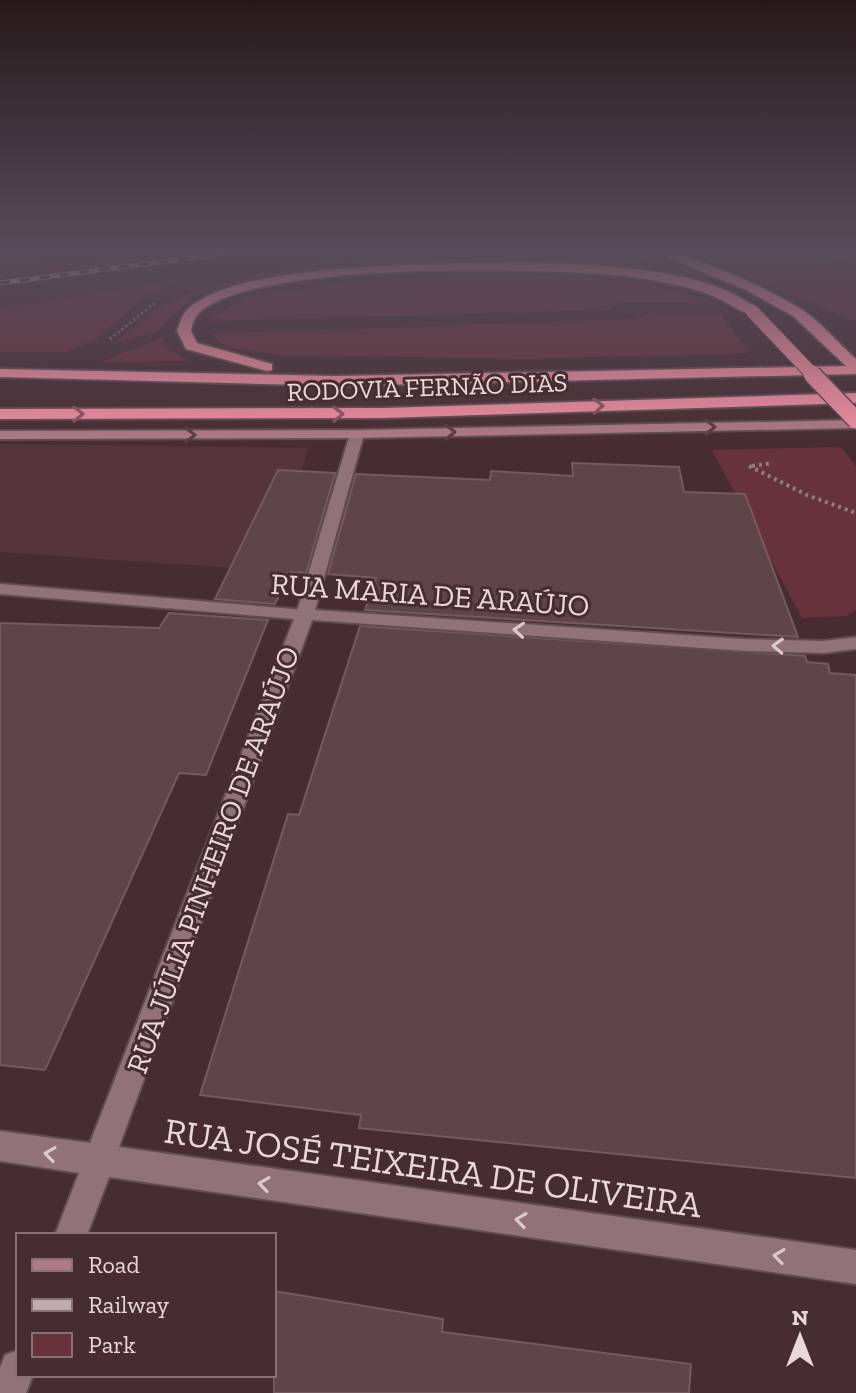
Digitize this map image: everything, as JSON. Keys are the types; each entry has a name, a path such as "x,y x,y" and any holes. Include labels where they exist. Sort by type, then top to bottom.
{"highway":[{"path":"190,316 185,325 191,346 236,361 336,381"},
{"path":"757,316 856,422"},
{"path":"802,316 856,369"},
{"name":"RODOVIA FERNÃO DIAS","path":"0,373 336,381 856,369"},
{"name":"RODOVIA FERNÃO DIAS","path":"0,414 353,414 856,398"}],"main road":[{"path":"0,435 357,434 856,422"}],"street":[{"name":"RUA JÚLIA PINHEIRO DE ARAÚJO","path":"72,1233 305,615 357,434"},
{"name":"RUA MARIA DE ARAÚJO","path":"0,589 305,615 743,645 824,647 856,643"},
{"name":"RUA JOSÉ TEIXEIRA DE OLIVEIRA","path":"0,1146 856,1267"},
{"path":"8,1393 16,1373"}],"path":[{"path":"749,466 807,495 856,513"}],"shaded area":[{"path":"0,444 308,448 280,546 235,568 0,552"}],"green space":[{"path":"0,316 123,316 96,340 64,352 0,352"},
{"path":"146,316 173,316 155,333 116,343"},
{"path":"215,316 389,316 207,321"},
{"path":"643,316 722,316 749,353 524,359 282,355 227,347 210,334 633,319"},
{"path":"842,316 856,316 856,322"},
{"path":"163,338 164,345 186,361 100,362"},
{"path":"841,447 856,466 856,610 847,616 802,618 712,450"}],"building":[{"path":"572,463 679,467 684,492 745,494 798,637 365,610 376,578 328,574 356,474 490,480 491,471 573,476"},
{"path":"278,470 335,473 306,573 291,572 275,604 215,599"},
{"path":"169,613 268,620 206,775 179,773 45,1070 0,1065 0,623 159,628"},
{"path":"360,626 805,656 807,662 828,664 830,673 856,675 856,1178 359,1128 361,1115 200,1095 288,814 299,815"},
{"path":"276,1291 443,1319 442,1332 691,1364 689,1393 274,1393"}]}
